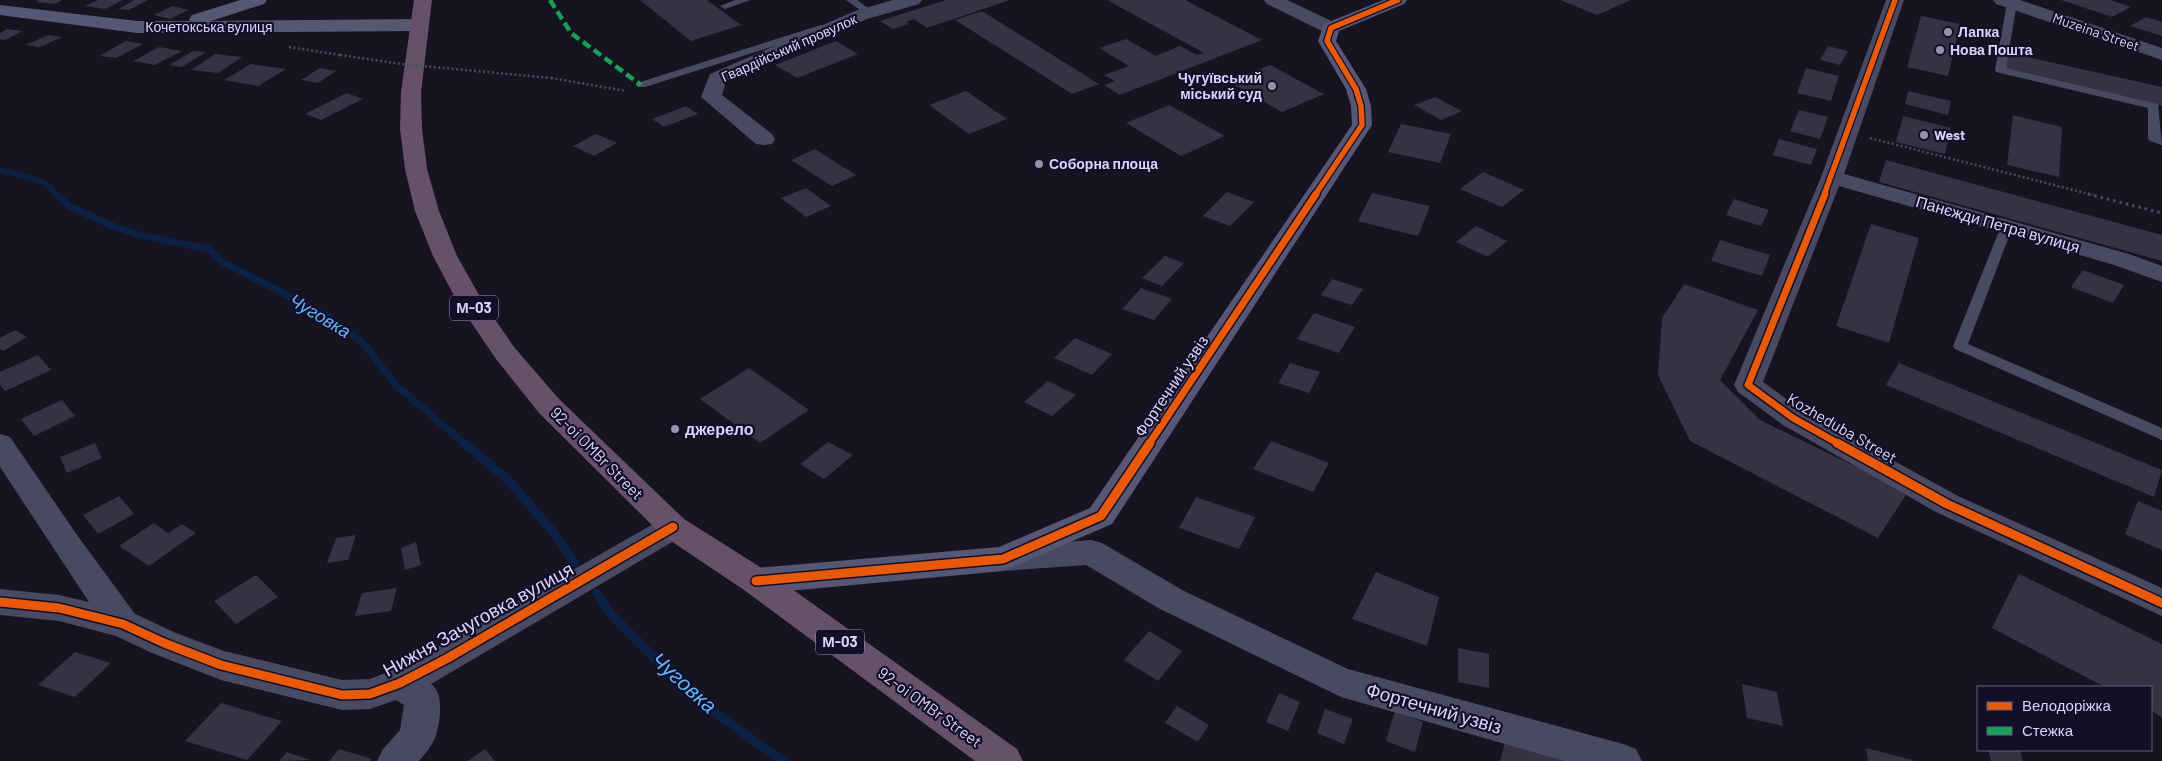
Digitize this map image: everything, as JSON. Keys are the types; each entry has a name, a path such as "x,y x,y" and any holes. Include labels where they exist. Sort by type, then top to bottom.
{"highway":[{"name":"92-oi OMBr Street","path":"423,0 411,92 411,129 416,169 427,211 445,256 471,303 505,353 543,398 604,461 673,527 756,582 1004,761"}],"street":[{"path":"170,28 258,0"},
{"name":"Гвардійський провулок","path":"764,139 711,97 717,78 861,9 913,0"},
{"path":"1273,0 1332,28 1398,0"},
{"name":"Kozheduba Street","path":"1895,0 1832,177 1748,385 1793,418 1947,504 2162,603"},
{"name":"Muzeina Street","path":"2007,2 2162,54"},
{"name":"Кочетокська вулиця","path":"0,10 137,27 419,25"},
{"name":"Фортечний узвіз","path":"1003,559 1101,516 1362,125 1361,106 1356,89 1333,53 1328,41 1332,28"},
{"name":"Панєжди Петра вулиця","path":"1832,177 2120,259 2162,275"},
{"name":"Нижня Зачуговка вулиця","path":"0,444 66,544 123,624"},
{"name":"Нижня Зачуговка вулиця","path":"0,602 59,608 123,624 221,666 342,695 370,694 400,683 448,658 673,527"},
{"name":"Фортечний узвіз","path":"756,582 1091,552 1172,600 1341,682 1623,761"},
{"name":"Нижня Зачуговка вулиця","path":"396,761 417,737 423,698 400,683"}],"lane":[{"path":"725,6 745,0"},
{"path":"2007,2 2000,70 2154,106 2154,139 2162,141"},
{"path":"641,85 861,9"},
{"path":"2007,226 1960,346 2162,434"}],"path":[{"path":"340,55 401,64 552,78"},
{"path":"1848,131 1896,146 2162,213"}],"building":[{"path":"39,0 62,0 55,4 36,2"},
{"path":"98,0 123,0 105,9 85,6"},
{"path":"134,0 148,0 129,10 118,9"},
{"path":"640,0 707,0 741,25 691,41"},
{"path":"946,0 1010,0 927,28 914,19 906,22 909,24 893,29 880,21"},
{"path":"1107,0 1185,0 1262,40 1120,95 1104,85 1115,81 1104,75 1129,66 1099,48 1126,39 1156,56 1180,46 1197,55 1204,53"},
{"path":"1560,0 1631,0 1597,15"},
{"path":"2061,0 2110,0 2131,7 2112,17"},
{"path":"172,6 189,10 170,19 154,15"},
{"path":"982,11 1099,84 1072,94 955,20"},
{"path":"1921,16 1960,24 1948,76 1907,67"},
{"path":"2146,17 2162,22 2162,36 2130,26"},
{"path":"7,29 23,31 5,40 0,39 0,33"},
{"path":"48,35 62,37 40,47 26,45"},
{"path":"126,41 143,44 116,58 99,56"},
{"path":"836,41 858,54 797,78 775,65"},
{"path":"1828,46 1848,51 1840,65 1820,60"},
{"path":"159,47 182,51 155,65 133,61"},
{"path":"193,51 206,52 182,67 169,65"},
{"path":"2005,52 2162,87 2162,106 2004,70"},
{"path":"215,54 242,57 218,73 191,70"},
{"path":"251,64 286,69 258,86 224,80"},
{"path":"1270,65 1324,94 1282,112 1229,82"},
{"path":"320,68 336,71 318,83 301,80"},
{"path":"1806,68 1839,76 1831,101 1797,93"},
{"path":"966,91 1007,119 969,134 929,105"},
{"path":"1908,91 1951,101 1948,115 1905,104"},
{"path":"347,93 363,99 321,120 305,114"},
{"path":"1435,97 1462,111 1441,120 1414,105"},
{"path":"1169,105 1225,136 1181,156 1126,123"},
{"path":"686,106 698,114 664,127 652,119"},
{"path":"1799,110 1828,117 1820,139 1790,131"},
{"path":"2013,115 2062,127 2059,177 2007,165"},
{"name":"West","path":"1903,116 1951,128 1945,154 1896,142"},
{"path":"1401,124 1451,134 1440,163 1388,152"},
{"path":"596,134 617,143 594,156 573,146"},
{"path":"1779,139 1817,149 1811,165 1773,155"},
{"path":"815,149 856,175 832,186 791,160"},
{"path":"1886,160 2162,235 2162,261 1879,182"},
{"path":"1483,172 1524,190 1502,207 1460,189"},
{"path":"806,188 831,206 806,217 781,198"},
{"path":"1227,192 1254,202 1230,226 1203,216"},
{"path":"1372,193 1430,206 1418,236 1358,221"},
{"path":"1734,199 1769,210 1761,226 1726,215"},
{"path":"1871,224 1919,238 1889,343 1836,326"},
{"path":"1476,226 1507,241 1488,257 1456,242"},
{"path":"1720,240 1770,255 1762,276 1711,261"},
{"path":"1165,256 1184,263 1162,286 1142,278"},
{"path":"2083,270 2124,285 2113,303 2071,287"},
{"path":"1332,279 1363,289 1352,305 1321,295"},
{"path":"1684,284 1758,310 1720,380 1760,420 1908,492 1878,538 1690,441 1658,375 1662,318"},
{"path":"1141,288 1172,299 1154,320 1122,309"},
{"path":"1314,313 1355,327 1339,353 1297,339"},
{"path":"15,330 27,337 3,351 0,349 0,338"},
{"path":"1075,338 1112,354 1092,375 1054,358"},
{"path":"38,355 51,370 5,391 0,385 0,372"},
{"path":"1290,363 1320,372 1309,393 1278,383"},
{"path":"1899,363 2162,470 2154,497 1886,385"},
{"path":"749,368 809,410 760,443 700,399"},
{"path":"1048,381 1076,395 1052,416 1024,402"},
{"path":"62,400 75,416 34,436 21,419"},
{"path":"1271,441 1329,463 1313,492 1253,469"},
{"path":"828,442 853,455 824,479 800,464"},
{"path":"95,443 102,458 67,473 60,457"},
{"path":"119,496 134,514 98,534 83,515"},
{"path":"1196,497 1255,517 1239,549 1179,528"},
{"path":"2138,501 2162,511 2162,550 2125,534"},
{"path":"154,523 168,533 182,524 196,533 149,566 119,546"},
{"path":"356,535 348,560 327,563 336,538"},
{"path":"416,542 421,565 405,570 401,548"},
{"path":"1376,572 1439,597 1427,646 1352,619"},
{"path":"2019,574 2162,644 2162,717 2152,712 2152,686 2103,686 1992,628"},
{"path":"256,575 278,597 236,624 214,601"},
{"path":"397,588 391,611 355,616 362,593"},
{"path":"1149,631 1182,651 1158,681 1124,660"},
{"path":"1458,648 1489,654 1489,688 1458,682"},
{"path":"75,652 111,663 75,697 38,685"},
{"path":"1742,684 1777,692 1783,726 1747,718"},
{"path":"1279,693 1300,702 1288,731 1266,722"},
{"path":"221,703 282,721 247,760 185,741"},
{"path":"1177,706 1209,725 1198,742 1165,723"},
{"path":"1325,709 1353,719 1344,744 1317,733"},
{"path":"1395,711 1423,722 1415,752 1386,741"},
{"path":"1507,734 1566,761 1500,761"},
{"path":"1866,748 1913,760 1913,761 1868,761"},
{"path":"339,749 372,759 370,761 329,761"},
{"path":"485,749 495,761 468,761"},
{"path":"1988,751 2020,751 2023,761 1991,761"},
{"path":"287,752 310,760 279,761"}],"waterway":[{"name":"Чуговка","path":"0,170 44,182 58,195"},
{"name":"Чуговка","path":"56,194 69,206 108,224 139,235 208,249 222,262 328,316 362,342 396,385 465,444"},
{"name":"Чуговка","path":"464,443 509,481 554,533 575,563"},
{"name":"Чуговка","path":"597,593 612,615 695,699 783,761"}],"marked path":[{"path":"550,0 571,33 641,85"}],"cycle path":[{"path":"756,581 1003,559 1101,516 1362,125 1361,106 1356,89 1327,41 1331,28 1398,0"},
{"path":"1895,0 1832,177 1748,385 1793,418 1947,504 2162,603"},
{"path":"0,602 59,608 123,624 164,643 221,665 342,695 370,694 400,683 448,658 673,527"}],"place":[{"name":"Лапка","path":"1948,32"},
{"name":"Нова Пошта","path":"1940,50"},
{"name":"Чугуївський міський суд","path":"1272,86"},
{"name":"West","path":"1924,135"},
{"name":"Соборна площа","path":"1039,164"},
{"name":"джерело","path":"675,429"}]}
